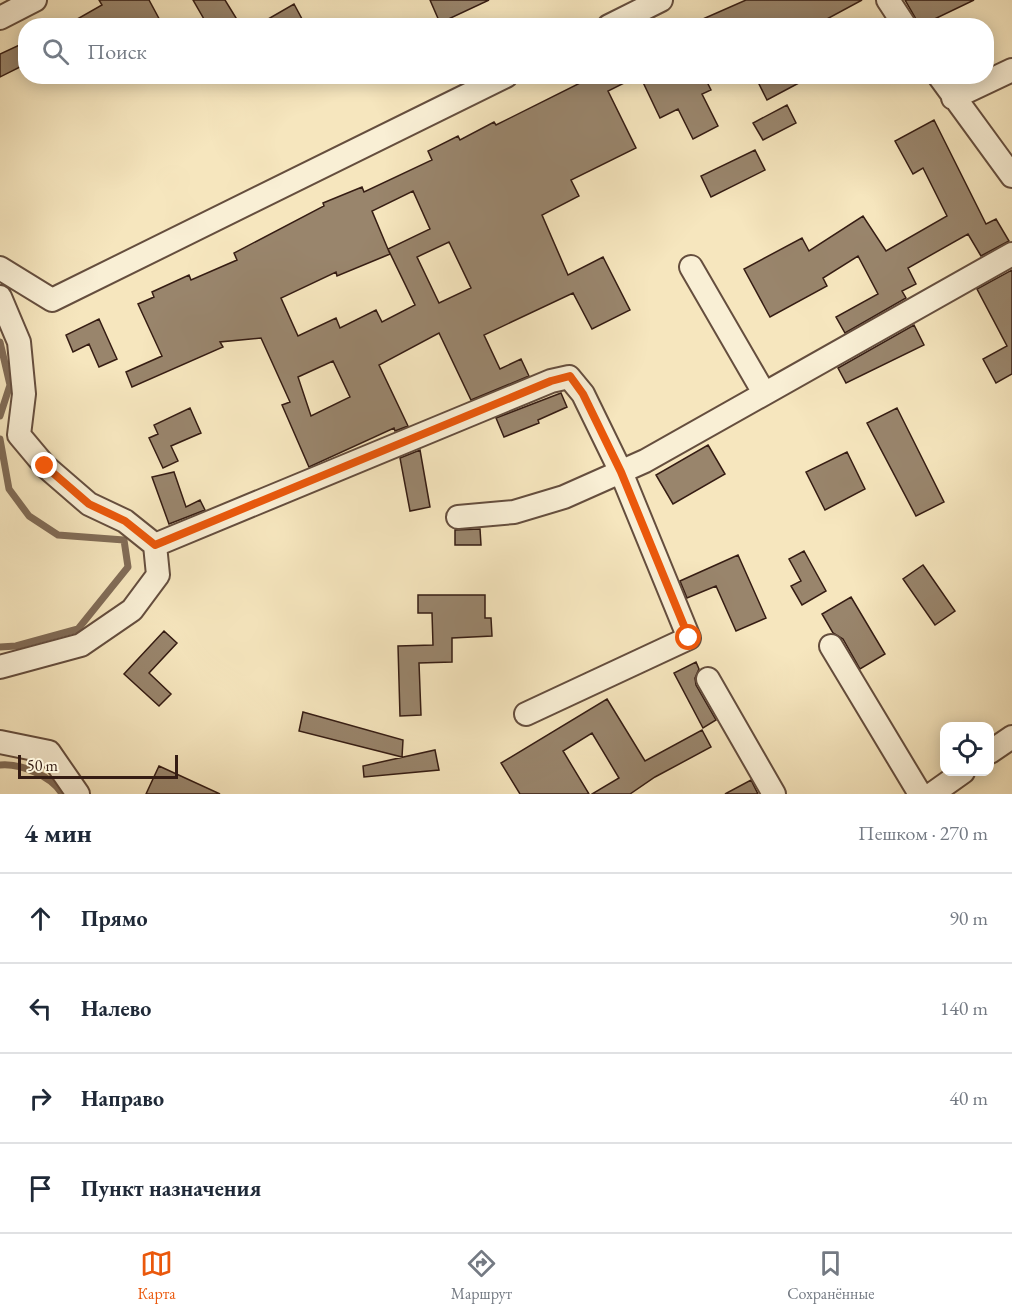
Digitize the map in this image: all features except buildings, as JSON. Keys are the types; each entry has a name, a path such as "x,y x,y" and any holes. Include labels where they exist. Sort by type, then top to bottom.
{"street":[{"path":"0,18 35,0"},
{"path":"625,18 661,0"},
{"path":"888,0 900,18"},
{"path":"994,79 1012,70"},
{"path":"0,268 51,300 490,84"},
{"path":"944,84 1012,176"},
{"path":"953,98 982,84"},
{"path":"458,517 514,512 564,497 621,472 1012,254"},
{"path":"692,267 764,393"},
{"path":"0,297 19,342 24,394 20,435 45,466 89,504 125,521 155,545 158,575 132,610 81,645 0,667"},
{"path":"155,545 551,381 570,376 583,394 621,472 689,638 526,714"},
{"path":"831,646 934,793 956,776"},
{"path":"708,679 774,794"},
{"path":"994,749 1012,737"},
{"path":"0,742 49,752 78,794"}],"waterway":[{"path":"0,342 10,385 0,416"},
{"path":"0,439 9,489 29,516 58,535 124,540 128,567 78,629 16,646 0,647"},
{"path":"0,765 17,766 35,772 51,782 62,794"}],"route":[{"path":"45,466 89,504 125,521 155,545 551,381 570,376 583,394 621,472 689,638"}]}
